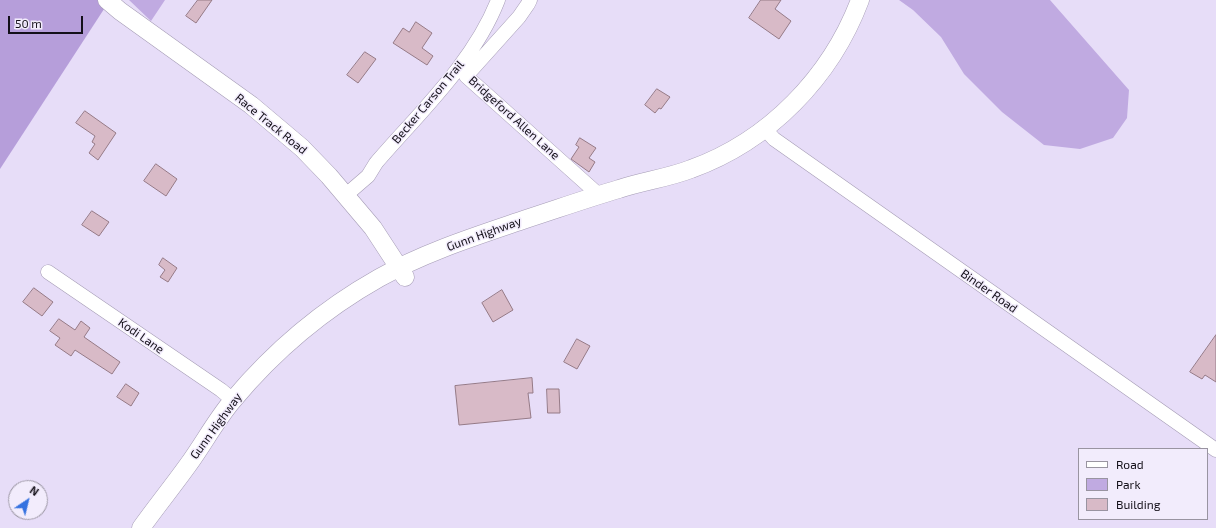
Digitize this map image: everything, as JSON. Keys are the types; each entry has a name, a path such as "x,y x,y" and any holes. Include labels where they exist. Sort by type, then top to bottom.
{"main road":[{"name":"Race Track Road","path":"107,0 272,122 302,148 346,195 373,228 402,272"},
{"name":"Gunn Highway","path":"141,528 189,464 213,426 233,400 274,357 306,328 358,292 402,272 425,256 468,239 599,195 637,183 678,174 721,156 765,129 797,99 821,72 841,41 850,25 860,0"},
{"path":"189,464 266,379 301,347 344,314 379,291 402,272 641,190 678,174"}],"street":[{"name":"Becker Carson Trail","path":"346,195 368,176 376,163 445,85 474,46 494,11 498,0"},
{"name":"Bridgeford Allen Lane","path":"530,0 519,17 466,76 599,195"},
{"name":"Binder Road","path":"765,129 774,138 1216,450"},
{"name":"Kodi Lane","path":"48,272 221,390 233,400"}],"green space":[{"path":"129,0 165,0 151,21"},
{"path":"899,0 1050,0 1129,90 1127,118 1113,138 1080,149 1044,145 1002,112 964,74 941,37 913,10"}],"shaded area":[{"path":"0,0 99,0 106,6 0,169"}],"building":[{"path":"198,0 212,0 196,23 186,16"},
{"path":"761,0 781,0 775,9 791,21 779,39 749,18"},
{"path":"416,22 432,33 422,48 433,56 427,65 393,43 403,28 409,32"},
{"path":"365,52 376,59 358,83 347,75"},
{"path":"657,89 670,97 661,109 659,108 655,113 645,105"},
{"path":"85,111 116,133 98,160 89,153 95,144 92,142 95,136 76,123"},
{"path":"580,138 596,148 589,158 595,162 589,172 571,159 579,147 576,145"},
{"path":"156,164 177,179 166,196 144,181"},
{"path":"92,211 109,222 99,236 82,225"},
{"path":"163,258 177,268 168,282 160,277 165,270 159,265"},
{"path":"34,288 53,302 42,316 23,302"},
{"path":"502,290 513,310 493,322 482,303"},
{"path":"59,319 75,330 81,321 90,328 84,337 120,362 112,374 75,350 71,356 55,345 60,338 50,331"},
{"path":"1216,335 1216,382 1205,375 1202,379 1190,372"},
{"path":"577,339 590,346 577,369 564,362"},
{"path":"532,378 533,393 528,393 531,418 459,425 455,386"},
{"path":"126,384 139,393 131,406 117,397"},
{"path":"547,389 559,389 560,413 548,413"}]}
